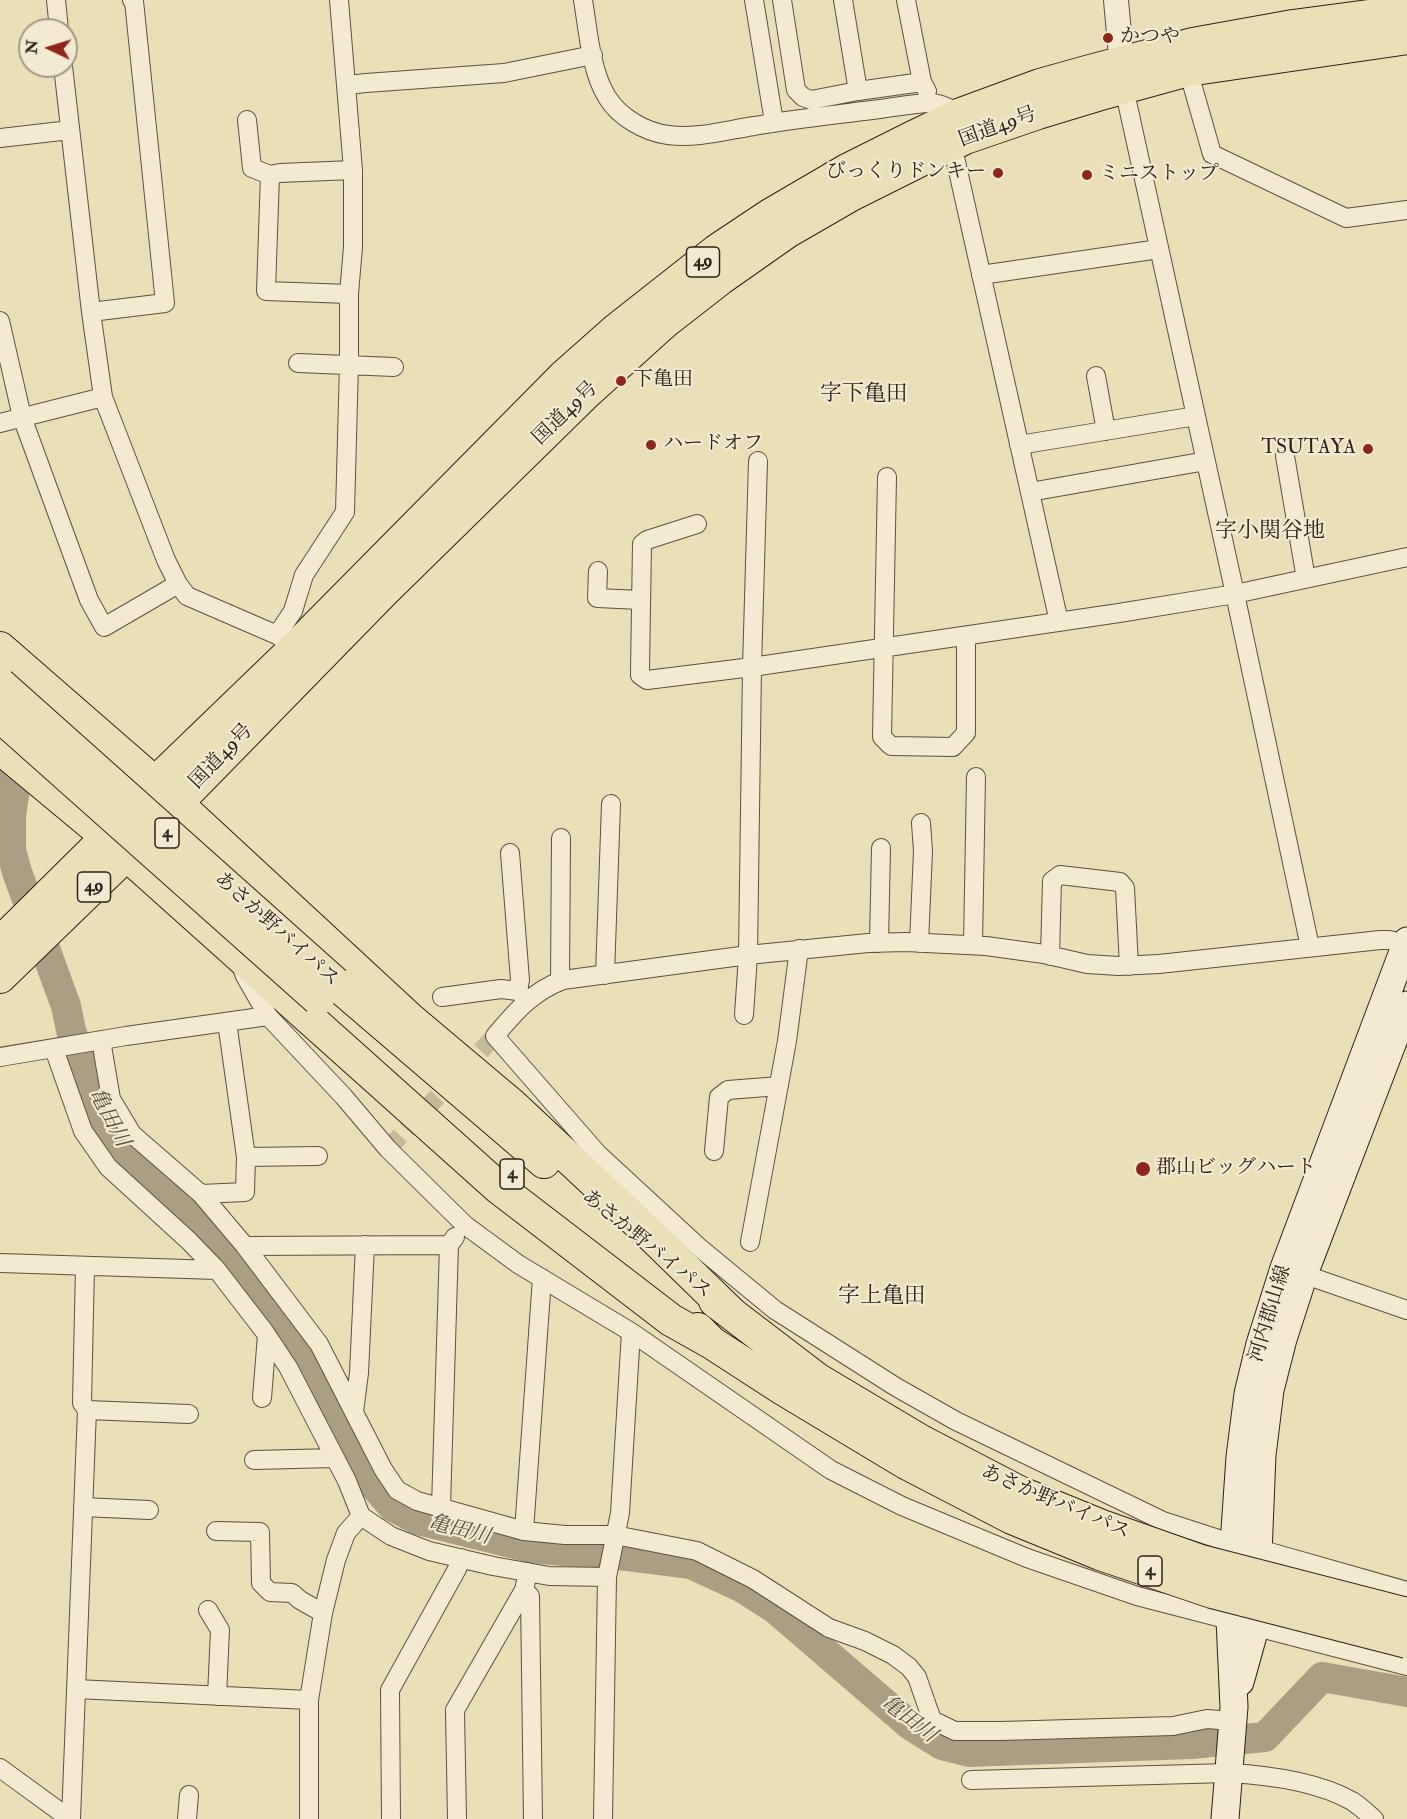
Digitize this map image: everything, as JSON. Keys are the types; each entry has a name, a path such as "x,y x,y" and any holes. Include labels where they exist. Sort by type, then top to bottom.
{"highway":[{"name":"国道49号","path":"0,977 16,940 57,906 166,794 383,592 583,396 666,321 720,279 787,232 851,195 952,144 1038,113 1193,44 1246,34 1407,11"},
{"name":"国道49号","path":"166,794 286,642 432,510 564,376 617,329 717,251 770,215 948,108 1040,86 1122,75 1188,70 1407,38"},
{"path":"0,648 166,794 410,1019 511,1104 651,1234 732,1314"},
{"name":"あさか野バイパス","path":"0,684 326,991 535,1196 678,1311 712,1343 793,1395 914,1452 1102,1526 1201,1561 1407,1614"},
{"name":"あさか野バイパス","path":"0,716 326,991 627,1232 914,1452 1012,1518 1100,1554 1212,1592 1407,1642"},
{"path":"0,748 117,846 499,1188 670,1320 712,1343"}],"main road":[{"name":"河内郡山線","path":"1226,1819 1233,1714 1230,1620 1246,1546 1262,1455 1270,1390 1283,1339 1294,1271 1400,1011 1407,943"},
{"name":"河内郡山線","path":"1233,1714 1256,1628 1246,1546"}],"street":[{"path":"56,0 58,18"},
{"path":"91,312 165,303 134,1 132,0"},
{"path":"64,78 103,397 166,560 187,596 286,642 304,575 345,512 349,294 353,247 353,170 339,0"},
{"path":"583,0 593,55 608,98 618,111 646,129 660,134 682,136 774,122 948,108"},
{"path":"754,0 774,122"},
{"path":"782,0 796,90 800,95 811,100 922,82"},
{"path":"843,0 858,91"},
{"path":"906,0 922,82 948,108"},
{"path":"1116,0 1122,75 1310,947"},
{"path":"347,85 504,73 593,55"},
{"path":"1188,70 1212,154 1346,218 1407,210"},
{"path":"247,120 252,168 270,175 353,170"},
{"path":"0,138 70,130"},
{"path":"952,144 1059,622"},
{"path":"270,175 266,291 349,294"},
{"path":"981,275 1159,249"},
{"path":"0,321 21,417 89,600 104,627 178,584"},
{"path":"297,363 394,367"},
{"path":"1096,375 1106,431"},
{"path":"0,423 103,397"},
{"path":"1019,445 1196,416"},
{"path":"1285,456 1306,579"},
{"path":"744,1015 748,955 752,667 758,461"},
{"path":"1030,492 1206,461"},
{"path":"888,477 882,737 891,746 954,747 966,734 966,636"},
{"path":"697,524 644,542 640,675 644,679 752,667 1235,594 1407,557"},
{"path":"598,571 597,598 641,600"},
{"path":"973,945 976,777"},
{"path":"605,975 612,804"},
{"path":"919,943 923,851 921,823"},
{"path":"560,981 561,838"},
{"path":"879,943 881,848"},
{"path":"510,853 522,996 495,1036 597,1153 701,1249 775,1310 897,1387 956,1421 1163,1521 1407,1591"},
{"path":"1050,956 1052,881 1060,875 1120,882 1125,888 1129,966"},
{"path":"442,997 501,989 522,996 538,992 560,981 748,955 879,943 973,945 1105,966 1129,966 1380,940 1407,943"},
{"path":"750,1242 799,950"},
{"path":"236,953 245,976 268,1016 344,1097 388,1149 465,1226 518,1264 631,1332 831,1470 902,1506 1027,1558 1126,1592 1407,1666"},
{"path":"0,1057 268,1016"},
{"path":"201,1194 245,1192 246,1157 227,1022"},
{"path":"96,1041 111,1099 132,1134 201,1194 245,1246 319,1344 383,1469 397,1490 417,1501 524,1531 614,1537 697,1551 753,1579 829,1628 893,1654 917,1677 933,1720 955,1731 1173,1726 1233,1714"},
{"path":"54,1049 83,1131 108,1167 217,1269 288,1367 347,1481 360,1516 391,1536 429,1551 549,1576 607,1577"},
{"path":"714,1151 719,1097 728,1090 778,1086"},
{"path":"246,1157 318,1156"},
{"path":"441,1508 449,1245 465,1226"},
{"path":"354,1412 359,1373 365,1245"},
{"path":"245,1246 449,1245"},
{"path":"0,1263 217,1269"},
{"path":"70,1819 87,1410 82,1403 85,1267"},
{"path":"1294,1271 1407,1310"},
{"path":"524,1531 542,1278"},
{"path":"603,1819 607,1577 620,1513 631,1332"},
{"path":"262,1398 267,1335"},
{"path":"87,1410 189,1414"},
{"path":"254,1460 335,1458"},
{"path":"83,1507 149,1510"},
{"path":"309,1819 309,1700 336,1560 346,1533 360,1516"},
{"path":"216,1531 260,1532 261,1583 270,1592 292,1593 324,1613"},
{"path":"391,1819 390,1690 461,1558"},
{"path":"457,1819 455,1710 524,1590 528,1572"},
{"path":"524,1590 530,1596 533,1819"},
{"path":"208,1610 220,1630 217,1695"},
{"path":"76,1689 309,1700"},
{"path":"0,1768 70,1819"},
{"path":"971,1780 1263,1774 1321,1788 1352,1802 1374,1819"},
{"path":"187,1819 189,1795"}],"waterway":[{"name":"亀田川","path":"14,740 15,787 11,816 11,850 66,1006 71,1030 92,1093 119,1147 206,1223 271,1306 296,1341 322,1385 371,1482 393,1507 418,1520 531,1548 604,1553 691,1564 741,1587 774,1608 910,1725 942,1745 969,1752 1191,1744 1265,1737 1322,1677 1407,1692"}],"tunnel":[{"path":"388,1149 495,1036"}],"place":[{"name":"かつや","path":"1108,38"},
{"name":"びっくりドンキー","path":"998,173"},
{"name":"ミニストップ","path":"1087,175"},
{"name":"下亀田","path":"621,381"},
{"name":"ハードオフ","path":"651,445"},
{"name":"TSUTAYA","path":"1368,449"},
{"name":"郡山ビッグハート","path":"1143,1169"}],"district":[{"name":"字下亀田","path":"864,395"},
{"name":"字小関谷地","path":"1270,532"},
{"name":"字上亀田","path":"882,1297"}]}
